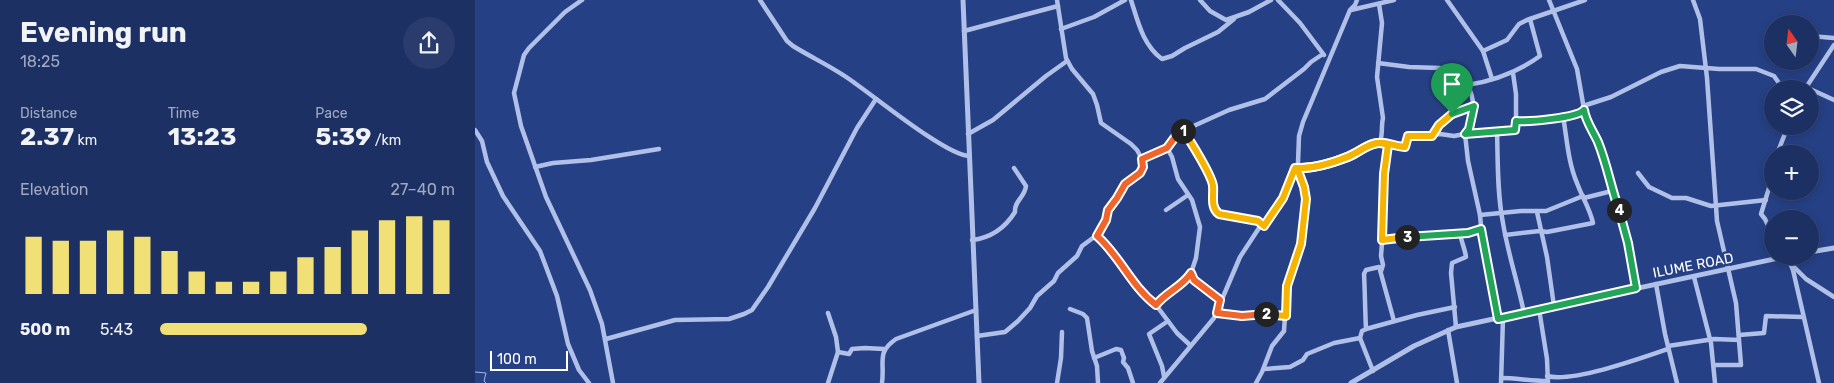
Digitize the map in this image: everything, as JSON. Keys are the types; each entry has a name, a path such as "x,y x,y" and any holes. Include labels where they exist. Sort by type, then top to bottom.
{"street":[{"path":"582,0 565,12 524,55 515,83 515,102 546,197 590,290 602,324 613,383"},
{"path":"760,0 787,41 855,83 955,153 969,156"},
{"path":"963,0 979,383"},
{"path":"1061,29 1094,17 1125,0"},
{"path":"1131,0 1147,44 1152,52 1162,59 1172,56 1218,32 1234,19 1271,0"},
{"path":"1200,0 1216,16 1226,20 1234,19"},
{"path":"1278,0 1329,60"},
{"path":"1160,383 1217,313 1220,300 1240,257 1259,228 1264,226 1283,198 1298,163 1299,136 1303,122 1355,0"},
{"path":"1350,10 1394,0"},
{"path":"1447,0 1483,51 1492,79"},
{"path":"1549,0 1577,69 1583,108 1603,156 1612,192 1625,228 1636,288"},
{"path":"1483,51 1507,40 1519,24 1530,18 1585,0"},
{"path":"1693,0 1700,19 1706,68 1717,221 1736,304 1741,366 1714,365"},
{"path":"964,31 1058,2 1067,61 1093,94 1101,123 1134,146 1142,159 1143,167 1140,173 1125,184 1108,210 1106,220 1097,236 1082,246 1077,256 1033,300 1030,308 1011,327 1001,333 977,336"},
{"path":"1379,4 1382,23 1377,78 1383,118 1380,142"},
{"path":"1467,85 1513,73 1540,56 1530,18"},
{"path":"1819,37 1834,38"},
{"path":"1813,80 1834,45"},
{"path":"1142,159 1167,148 1178,133 1229,110 1265,99 1323,54"},
{"path":"969,134 993,120 1067,61"},
{"path":"1378,63 1440,68 1443,83 1463,82 1467,85 1474,106 1469,129 1465,134 1468,161 1501,318 1501,381 1518,378 1547,380 1575,376 1606,369 1668,348 1764,333 1766,316 1803,316"},
{"path":"1516,121 1581,113 1583,108 1611,97 1661,72 1680,66 1755,69 1774,76 1777,80"},
{"path":"1296,168 1308,168 1341,160 1351,156 1365,146 1380,142 1405,147 1408,136 1440,134 1454,136 1515,130 1516,94 1513,73"},
{"path":"1819,93 1834,100"},
{"path":"606,339 675,320 729,319 752,310 769,287 815,208 857,128 876,99"},
{"path":"1432,136 1447,117 1474,106"},
{"path":"1505,235 1540,230 1547,232 1591,225 1593,222 1584,197 1577,185 1570,162 1563,116"},
{"path":"475,130 482,141 487,162 503,196 543,257 557,296 567,344 579,370 589,383"},
{"path":"1184,131 1211,178 1215,212 1258,221 1264,226"},
{"path":"1497,131 1499,202 1524,313"},
{"path":"1379,267 1381,271 1383,265 1381,256 1384,174 1388,145"},
{"path":"1156,305 1164,296 1176,289 1191,273 1196,258 1200,227 1197,212 1178,179 1172,156 1167,148"},
{"path":"535,167 659,149"},
{"path":"972,240 985,238 993,234 1002,228 1015,212 1014,207 1025,193 1026,186 1013,168"},
{"path":"1256,383 1272,346 1284,331 1287,286 1301,244 1306,199 1304,187 1296,168"},
{"path":"1637,173 1649,186 1669,197 1686,198 1711,206 1766,200 1761,214 1764,218"},
{"path":"1479,215 1501,212 1546,211 1584,197 1612,192"},
{"path":"1166,210 1188,195"},
{"path":"1537,212 1547,257 1554,306"},
{"path":"1382,240 1468,233 1481,229"},
{"path":"1456,327 1451,273 1452,263 1465,257 1465,250 1460,241 1460,233"},
{"path":"1097,236 1113,253 1143,294 1156,305 1177,333 1190,345"},
{"path":"1819,250 1834,248"},
{"name":"ILUME ROAD","path":"1351,383 1414,346 1456,327 1764,262"},
{"path":"1790,265 1819,383"},
{"path":"1792,265 1807,279 1834,296"},
{"path":"1379,267 1393,321"},
{"path":"1366,329 1364,274 1366,270 1379,267"},
{"path":"1191,273 1194,280 1220,300"},
{"path":"1694,277 1711,340 1715,383"},
{"path":"1656,284 1668,348 1677,383"},
{"path":"1373,371 1360,338 1362,330 1455,307"},
{"path":"1070,309 1083,314 1087,318 1097,366 1098,383"},
{"path":"1539,309 1547,359 1547,380"},
{"path":"838,352 849,354 852,349 884,349 897,339 975,310"},
{"path":"828,383 838,352 829,313"},
{"path":"1217,313 1242,316 1252,314 1286,316"},
{"path":"1165,376 1149,334 1168,321"},
{"path":"1448,330 1457,383"},
{"path":"1057,383 1061,358 1061,332"},
{"path":"1264,368 1290,367 1298,364 1307,354 1334,343 1360,338"},
{"path":"882,383 884,349"},
{"path":"1094,358 1116,349 1121,350 1124,358 1123,362 1128,368 1133,383"}],"waterway":[{"path":"475,372 486,373 484,381 486,383"}],"route":[{"path":"1452,114 1439,125 1432,136 1408,136 1405,147 1380,142 1365,146 1351,156 1341,160 1308,168 1295,168 1289,187 1264,226 1258,221 1215,212 1211,178 1184,131 1178,133 1167,148 1142,159 1143,167 1140,173 1125,184 1108,210 1101,232 1097,236 1113,253 1143,294 1156,305 1164,296 1176,289 1187,279 1191,273 1194,280 1220,300 1217,313 1242,316 1252,314 1286,316 1287,286 1303,235 1306,199 1304,187 1297,168 1308,168 1328,163 1341,160 1351,156 1359,151 1365,146 1373,144 1380,142 1388,145 1383,189 1384,217 1382,240 1468,233 1481,229 1483,247 1497,305 1498,319 1636,288 1620,212 1612,192 1609,175 1598,142 1587,121 1584,110 1581,113 1541,120 1516,121 1515,130 1480,131 1465,134 1469,129 1474,106 1452,114"}]}
